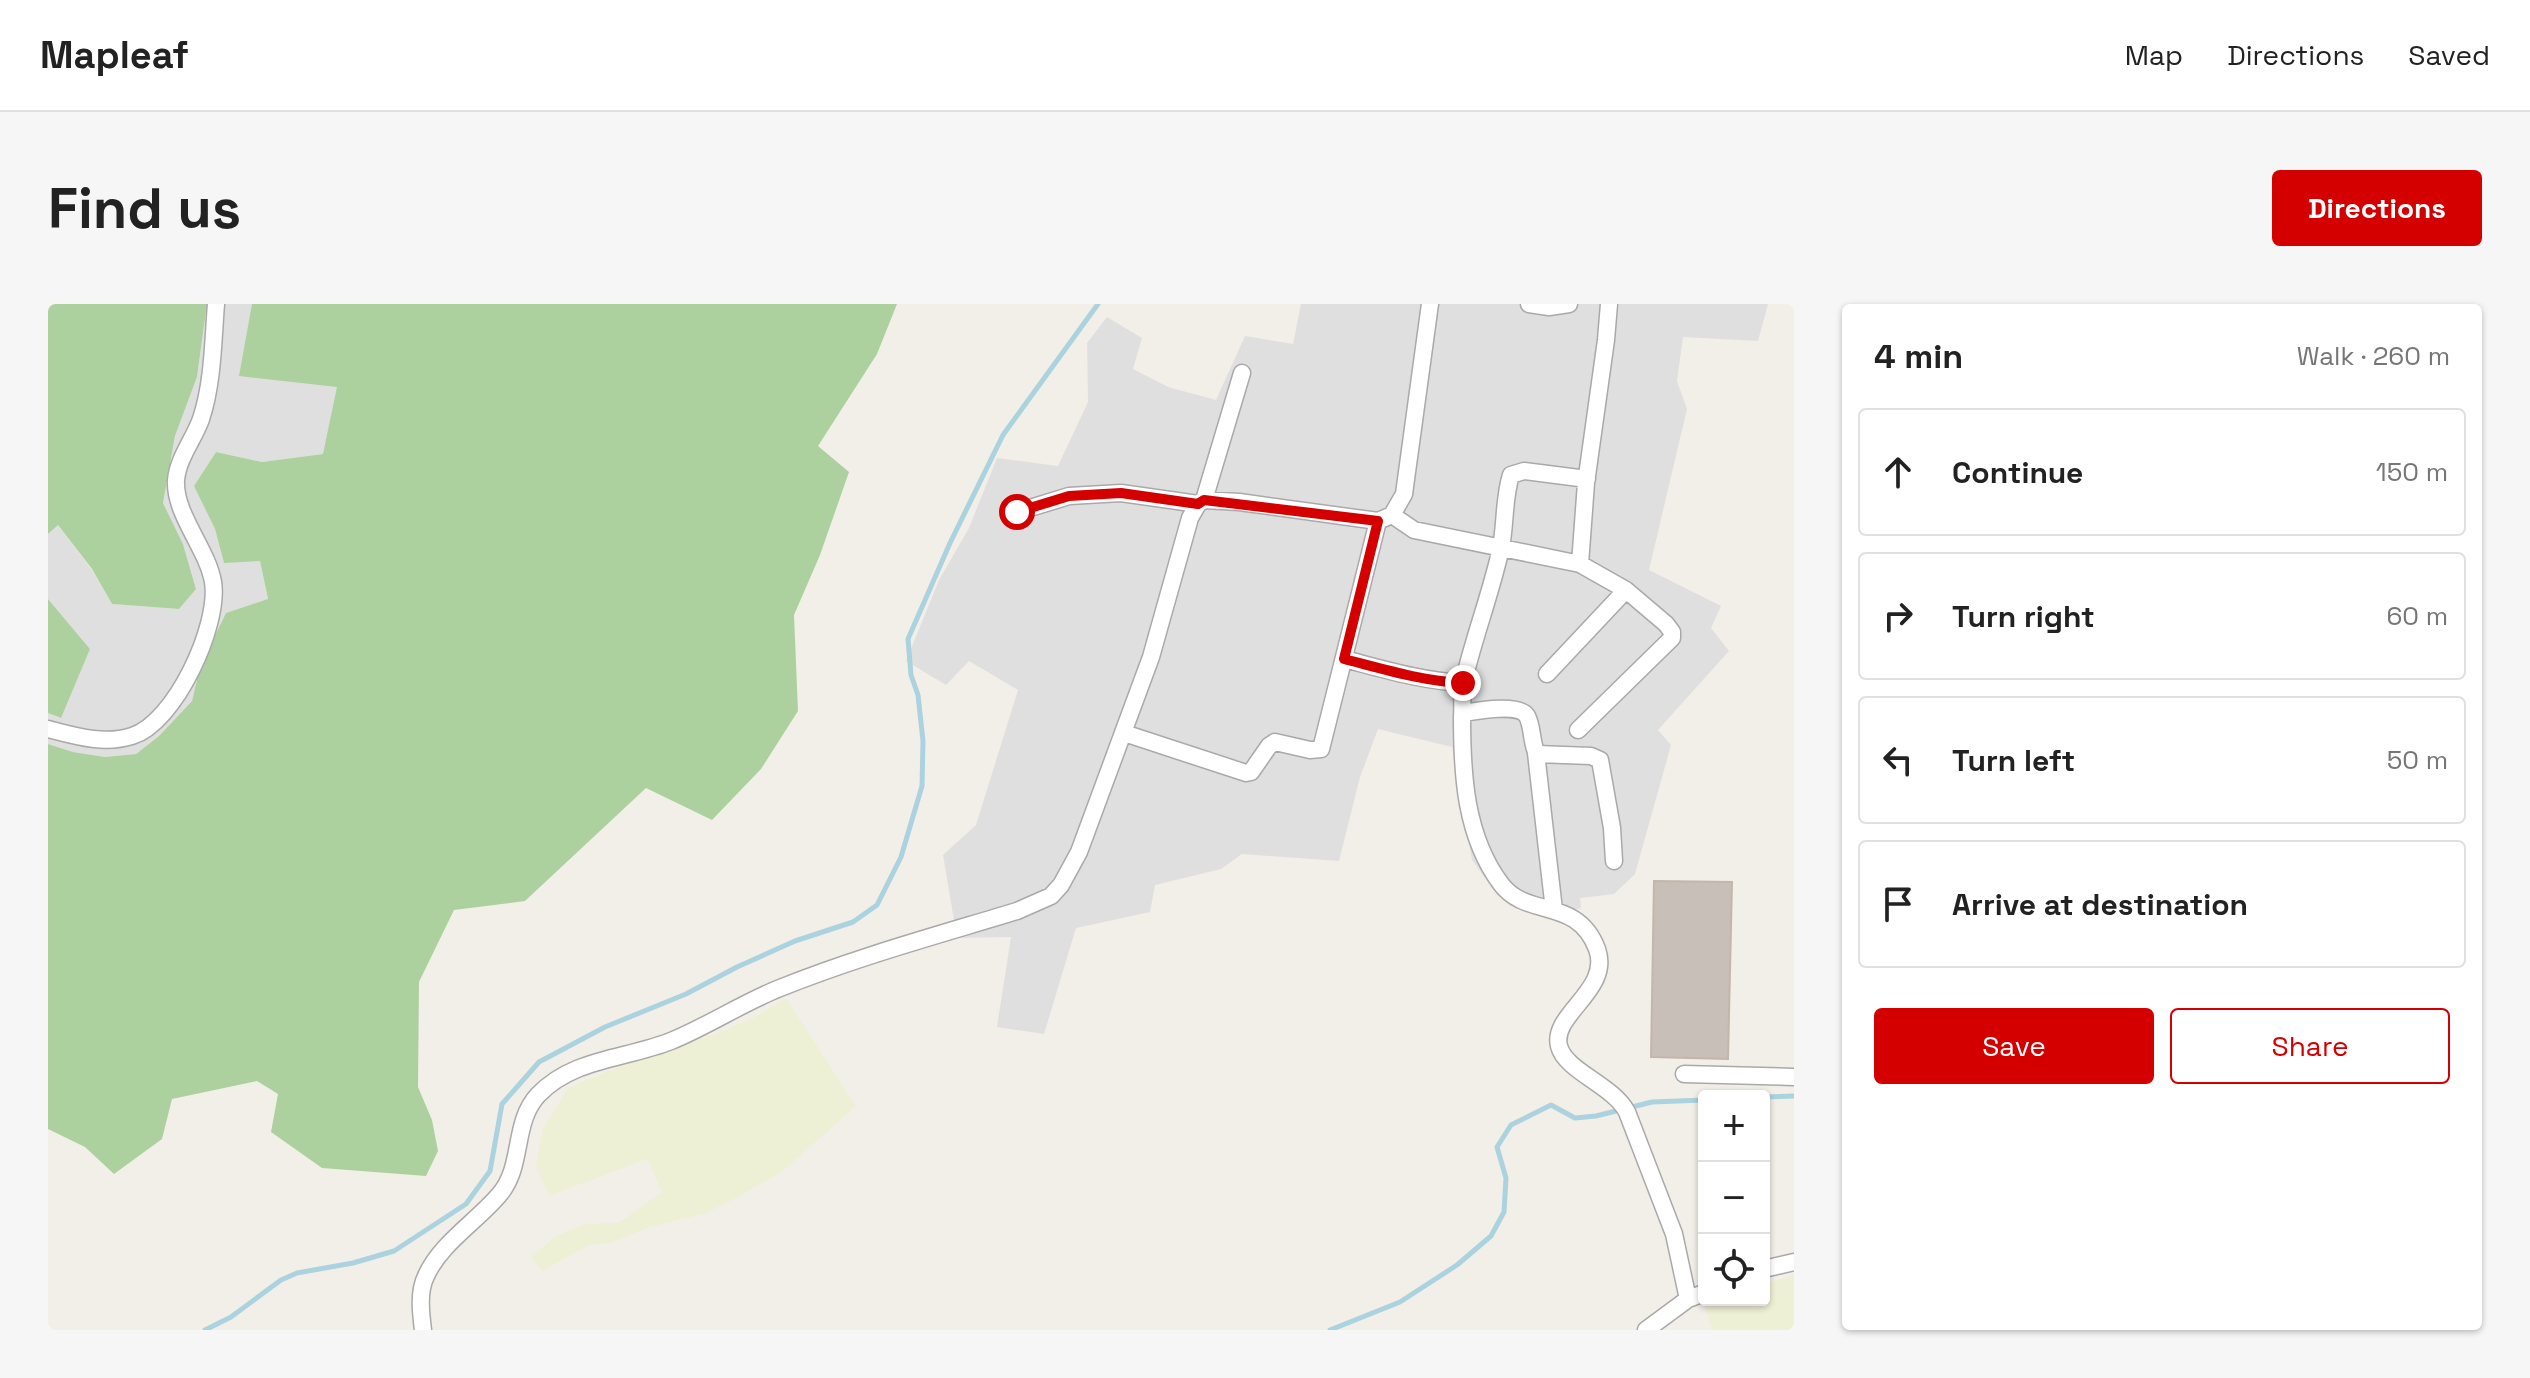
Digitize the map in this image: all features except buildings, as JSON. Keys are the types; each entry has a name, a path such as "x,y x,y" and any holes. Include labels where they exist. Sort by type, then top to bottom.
{"street":[{"path":"48,729 88,739 134,736 169,707 206,636 214,603 213,582 208,563 176,496 176,477 201,419 209,377 216,304"},
{"path":"1124,733 1246,773 1251,772 1275,742 1310,750 1321,749 1385,518 1404,494 1430,304"},
{"path":"1529,304 1549,307 1569,304"},
{"path":"1580,564 1587,479 1609,304"},
{"path":"423,1330 421,1313 425,1277 460,1234 487,1210 508,1185 524,1122 537,1096 581,1065 674,1040 779,988 1017,911 1051,896 1061,885 1079,852 1151,657 1190,518 1201,502 1242,373"},
{"path":"1587,479 1524,471 1511,475 1501,550 1463,683 1465,795 1487,861 1507,892 1564,912 1581,924 1598,951 1596,981 1558,1036 1561,1052 1604,1086 1624,1107 1674,1234 1688,1299"},
{"path":"1017,512 1069,496 1121,493 1385,518 1414,530 1580,564 1626,590 1666,624 1672,638 1578,730"},
{"path":"1547,674 1626,590"},
{"path":"1344,659 1405,675 1463,683"},
{"path":"1463,713 1511,709 1521,711 1527,717 1536,753 1554,910"},
{"path":"1536,753 1591,756 1600,760 1612,828 1614,861"},
{"path":"1684,1074 1794,1077"},
{"path":"1770,1268 1794,1262"},
{"path":"1646,1330 1688,1299 1698,1295"}],"shaded area":[{"path":"207,304 252,304 252,313 338,387 324,454 262,462 216,452 195,486 215,529 224,562 260,561 268,600 200,667 192,701 159,736 136,754 105,757 48,744 48,713 60,718 90,649 48,599 48,534 57,524 92,570 112,604 179,609 196,588 183,544 163,503 175,436 197,377"},
{"path":"1301,304 1768,304 1758,341 1683,337 1677,381 1687,409 1649,570 1721,606 1711,628 1729,651 1658,730 1671,745 1635,874 1614,894 1580,898 1581,908 1541,917 1491,886 1472,860 1452,747 1378,729 1360,777 1339,861 1242,854 1221,869 1155,885 1150,912 1076,928 1044,1034 997,1027 1011,937 957,938 943,855 976,825 1018,690 969,661 946,685 906,661 939,580 969,528 997,458 1058,466 1088,402 1087,343 1107,317 1142,338 1133,369 1168,387 1216,400 1245,336 1293,344"}],"green space":[{"path":"48,304 207,304 197,377 175,436 163,503 183,544 196,589 179,609 112,604 92,569 58,525 48,534"},
{"path":"252,304 897,304 877,354 818,446 849,472 820,555 794,615 798,711 761,769 712,820 646,788 525,901 454,910 419,982 418,1087 432,1120 438,1151 426,1176 322,1168 271,1132 278,1094 257,1081 172,1099 162,1139 114,1174 85,1147 48,1129 48,744 105,757 136,754 159,736 192,701 200,667 226,613 268,599 260,561 224,563 215,529 194,486 216,452 262,462 323,454 337,387 239,376"},
{"path":"48,599 90,649 61,718 48,713"},
{"path":"786,998 856,1106 783,1171 742,1195 706,1213 650,1227 610,1243 591,1244 542,1271 531,1257 556,1236 585,1224 618,1223 662,1192 647,1159 549,1196 536,1166 543,1128 568,1088 656,1051 713,1035 751,1019"},
{"path":"1794,1275 1794,1324 1790,1330 1712,1330 1705,1306 1770,1306 1770,1282"}],"waterway":[{"path":"205,1330 231,1317 281,1280 297,1273 353,1263 394,1251 466,1204 490,1171 502,1104 539,1062 605,1027 686,994 795,941 853,922 877,905 901,857 922,786 923,741 908,639 950,543 1003,435 1098,304"},
{"path":"1770,1097 1794,1096"},
{"path":"1330,1330 1400,1302 1457,1265 1491,1236 1504,1212 1506,1178 1497,1147 1511,1125 1551,1105 1575,1118 1652,1102 1698,1100"}],"route":[{"path":"1017,512 1069,496 1121,493 1198,504 1204,500 1239,502 1378,521 1344,659 1405,675 1463,683"}]}
